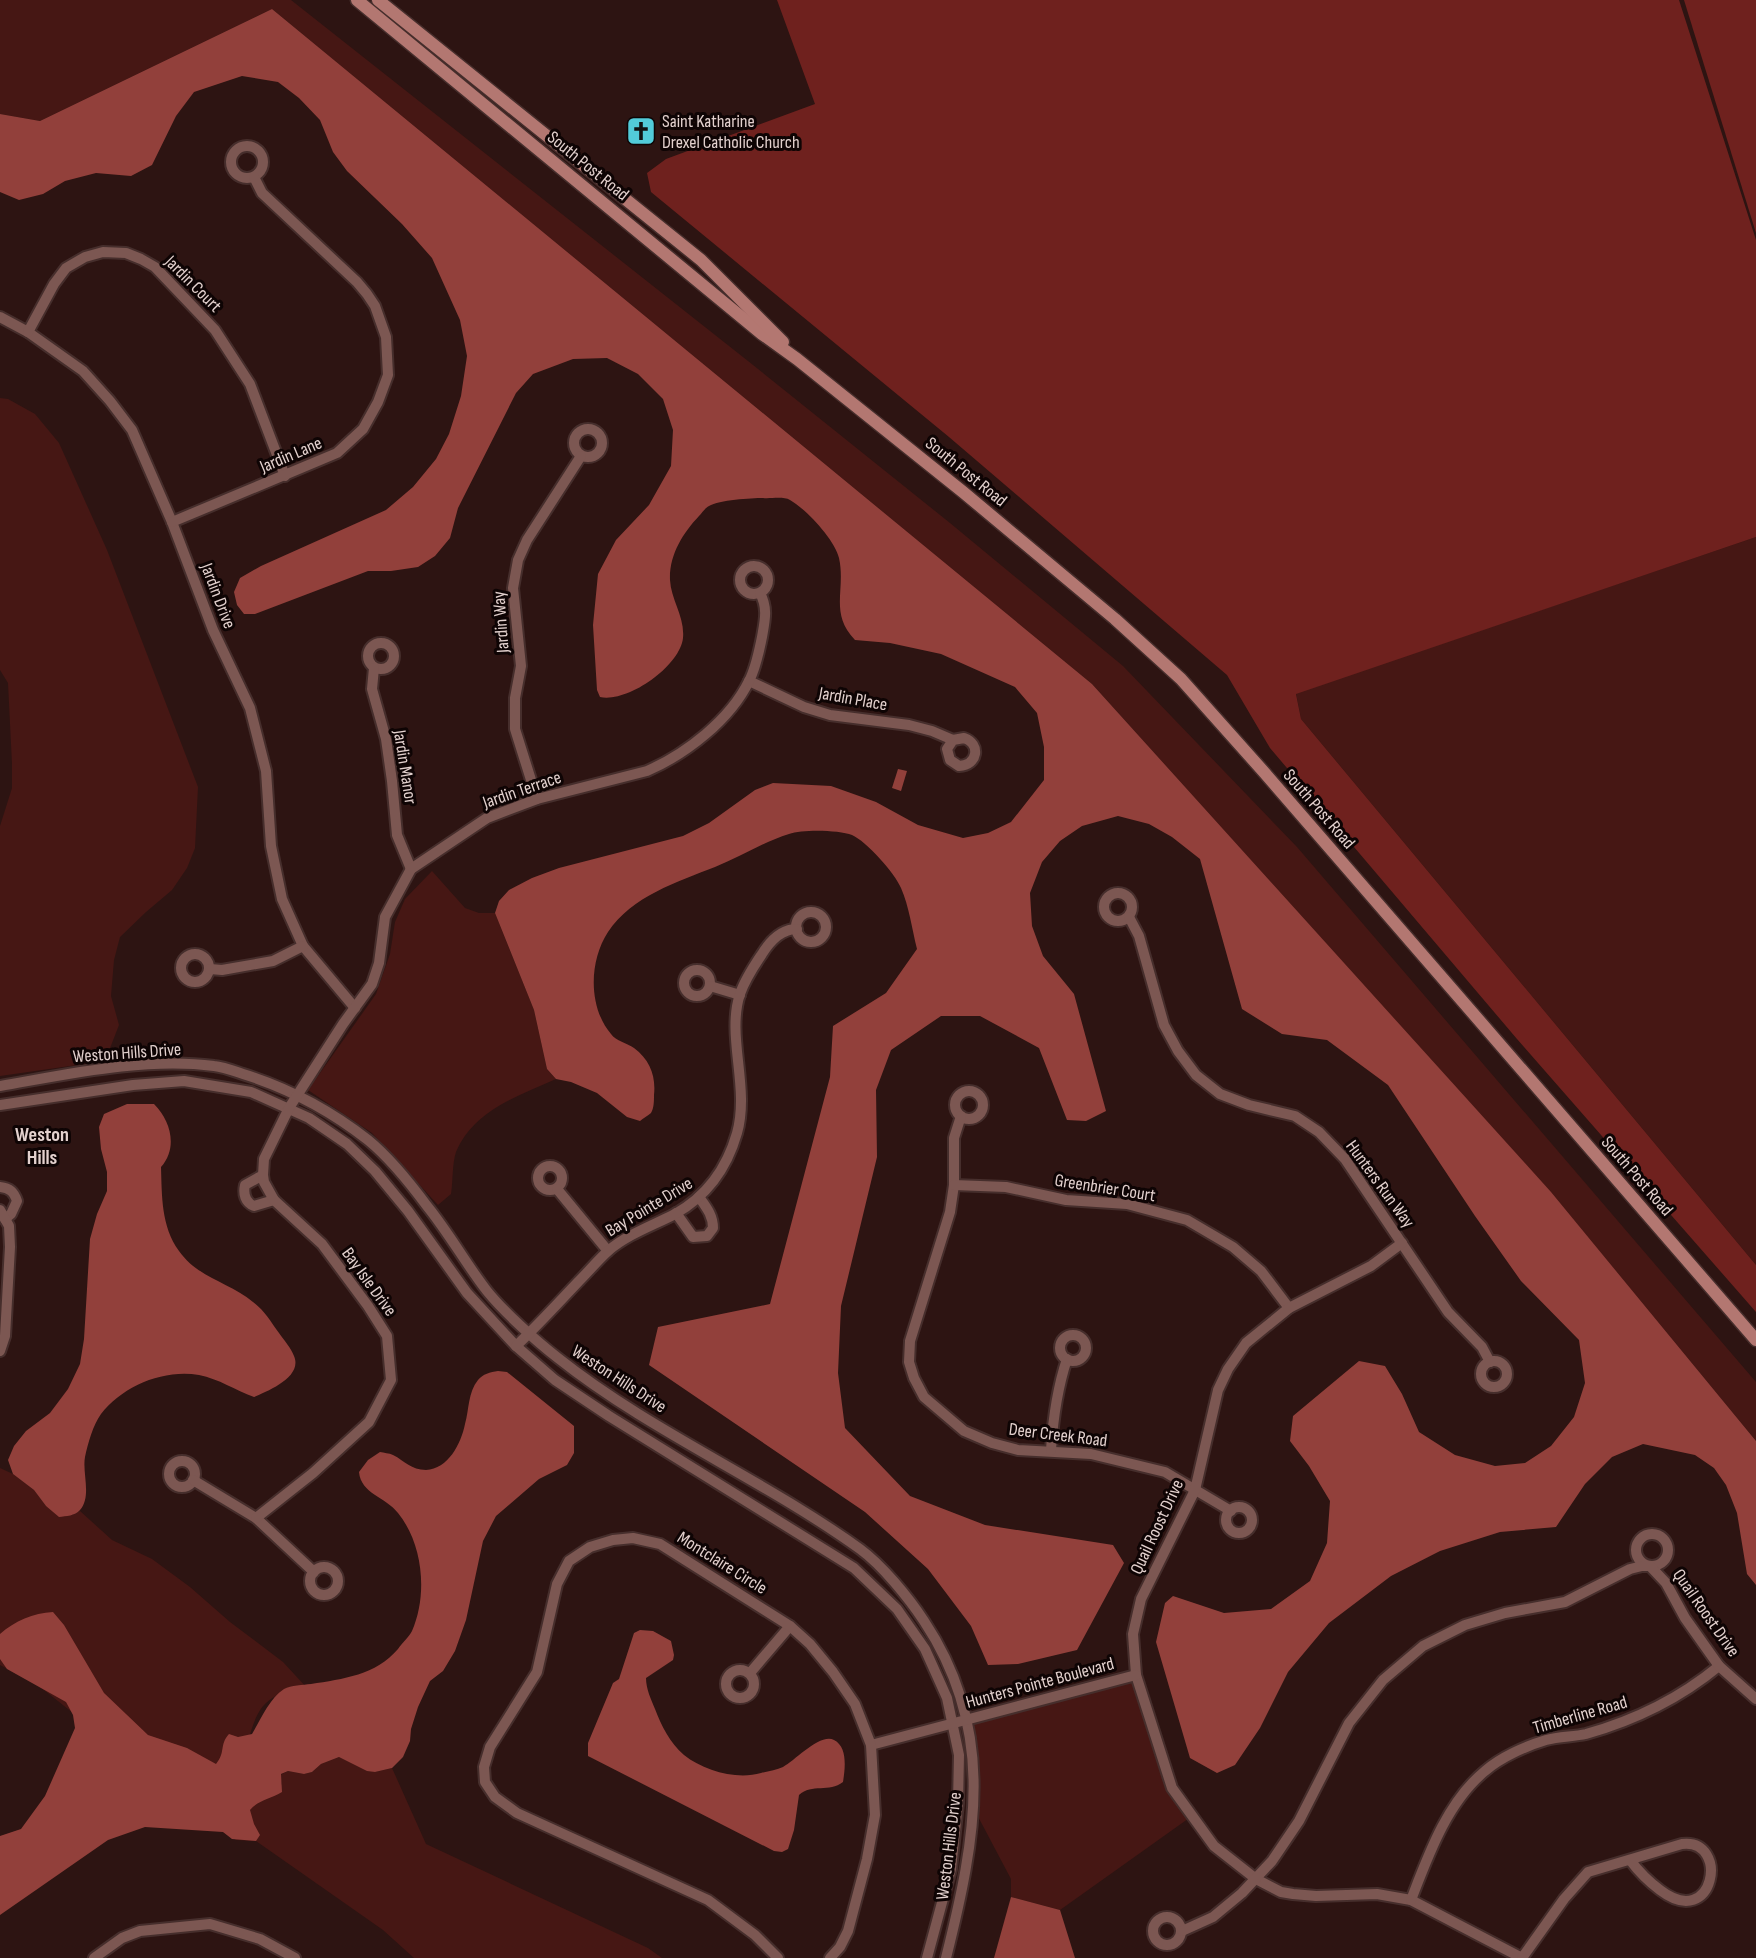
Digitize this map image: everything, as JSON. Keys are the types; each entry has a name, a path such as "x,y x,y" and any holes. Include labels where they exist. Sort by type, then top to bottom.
{"street":[{"name":"South Post Road","path":"357,0 762,334 797,359 963,492 1115,619 1181,679 1756,1340"},
{"name":"South Post Road","path":"378,0 701,260 769,327 797,359"},
{"path":"566,171 576,159"},
{"name":"Jardin Lane","path":"172,522 337,453 363,429 378,402 387,375 386,337 375,306 357,282 262,193 254,177"},
{"name":"Jardin Court","path":"28,332 54,284 66,268 85,257 103,252 126,253 141,259 155,267 214,330 226,347 250,384 285,476"},
{"name":"Jardin Drive","path":"0,317 28,332 83,371 122,415 132,430 172,522 213,630 250,708 266,771 271,846 282,899 303,946 355,1008"},
{"name":"Jardin Way","path":"537,799 515,729 515,698 521,666 513,588 518,560 527,540 581,456"},
{"name":"Jardin Terrace","path":"289,1108 343,1024 372,984 379,963 386,917 411,869 487,818 537,799 647,771 690,747 732,706 749,681 760,651 766,616 766,603 760,593"},
{"name":"Jardin Manor","path":"374,668 372,689 386,739 397,835 411,869"},
{"name":"Jardin Place","path":"749,681 804,707 830,715 909,725 953,740"},
{"name":"Hunters Run Way","path":"1129,917 1139,936 1164,1024 1178,1052 1196,1075 1220,1094 1249,1105 1295,1116 1319,1132 1345,1159 1448,1312 1482,1347 1490,1362"},
{"name":"Bay Pointe Drive","path":"516,1346 608,1251 639,1230 676,1213 699,1197 708,1190 726,1164 737,1132 742,1097 736,1025 740,995 769,942 787,929 797,929"},
{"path":"210,969 222,970 273,961 303,946"},
{"path":"710,986 740,995"},
{"name":"Weston Hills Drive","path":"0,1086 71,1073 164,1063 218,1066 266,1081 297,1095 369,1141 404,1176 429,1207 489,1294 546,1349 592,1386 808,1514 864,1552 911,1601 938,1641 961,1693 973,1753 974,1809 963,1888 946,1958"},
{"name":"Weston Hills Drive","path":"0,1105 134,1085 184,1081 251,1092 309,1118 347,1144 375,1171 408,1211 467,1293 516,1346 555,1380 854,1568 897,1609 925,1649 947,1698 959,1755 958,1803 951,1869 927,1958"},
{"path":"274,1200 254,1206 249,1204 245,1197 245,1185 263,1174 264,1159 289,1108"},
{"name":"Deer Creek Road","path":"961,1116 954,1138 954,1185 950,1212 910,1341 909,1362 924,1397 964,1431 992,1443 1018,1450 1051,1450 1091,1454 1134,1463 1165,1472 1231,1511"},
{"name":"Bay Isle Drive","path":"256,1518 313,1473 369,1422 391,1380 387,1336 375,1316 322,1244 274,1200 264,1182 263,1174"},
{"name":"Greenbrier Court","path":"954,1185 1006,1186 1066,1200 1127,1204 1187,1220 1233,1247 1261,1271 1288,1308"},
{"path":"0,1187 8,1188 17,1201 11,1214 3,1215 9,1226 10,1247 6,1336 0,1351"},
{"path":"557,1189 608,1251"},
{"path":"676,1213 693,1237 706,1236 713,1228 713,1222 699,1197"},
{"name":"Quail Roost Drive","path":"1402,1243 1371,1266 1288,1308 1246,1343 1228,1369 1218,1390 1195,1490 1141,1599 1133,1634 1136,1675 1172,1788 1214,1846 1256,1879 1281,1892 1293,1894 1316,1896 1377,1894 1411,1900 1522,1958"},
{"path":"1051,1450 1059,1382 1066,1359"},
{"path":"193,1480 256,1518 314,1572"},
{"name":"Montclaire Circle","path":"778,1958 755,1935 708,1900 517,1813 495,1797 485,1782 484,1767 489,1747 537,1672 557,1584 570,1561 590,1547 613,1539 633,1538 660,1544 790,1626 810,1644 855,1704 871,1745 875,1815 867,1859 848,1931 840,1947 830,1958"},
{"name":"Quail Roost Drive","path":"1182,1931 1213,1917 1256,1879 1272,1861 1299,1821 1348,1723 1383,1680 1423,1646 1465,1625 1504,1613 1565,1602 1630,1569 1650,1566 1666,1583 1685,1618 1719,1666 1756,1699"},
{"path":"750,1673 790,1626"},
{"name":"Timberline Road","path":"1411,1900 1444,1824 1459,1799 1485,1770 1516,1752 1546,1740 1583,1734 1631,1720 1666,1703 1701,1681 1719,1666"},
{"name":"Hunters Pointe Boulevard","path":"871,1745 1136,1675"},
{"path":"1522,1958 1564,1899 1588,1872 1682,1844 1695,1845 1708,1857 1711,1877 1709,1886 1700,1896 1680,1901 1668,1896 1643,1877 1630,1860"},
{"path":"94,1958 122,1938 140,1931 210,1924 260,1939 295,1958"}],"shaded area":[{"path":"0,0 291,0 950,523 1123,666 1297,847 1756,1382 1756,1441 1554,1196 1092,684 272,9 40,121 0,114"},
{"path":"777,0 1679,0 1756,240 1756,537 1296,694 1301,719 1756,1265 1756,1312 1517,1039 1270,748 1227,675 949,437 651,192 647,173 666,159 815,104"},
{"path":"1684,0 1756,0 1756,233"},
{"path":"272,9 1092,684 1551,1192 1756,1441 1756,1585 1747,1574 1737,1513 1726,1485 1714,1468 1695,1455 1643,1444 1612,1457 1585,1484 1556,1527 1500,1532 1440,1551 1391,1576 1329,1623 1288,1672 1260,1728 1235,1765 1217,1773 1190,1758 1156,1642 1165,1603 1173,1596 1224,1613 1271,1609 1310,1581 1327,1543 1330,1501 1309,1466 1290,1441 1293,1416 1359,1361 1385,1366 1402,1394 1419,1432 1455,1455 1495,1466 1525,1463 1551,1446 1574,1417 1585,1383 1579,1340 1521,1281 1388,1085 1327,1040 1282,1034 1242,1009 1200,859 1172,837 1149,824 1118,816 1082,826 1060,841 1042,862 1030,893 1032,926 1043,956 1074,994 1106,1111 1086,1121 1067,1120 1039,1048 980,1016 941,1016 891,1050 876,1090 877,1157 841,1306 838,1373 845,1428 910,1496 985,1525 1113,1545 1124,1563 1077,1650 1018,1664 988,1665 971,1626 928,1569 865,1512 649,1365 658,1327 770,1304 830,1077 833,1026 886,993 917,949 906,902 898,882 887,866 858,838 839,832 812,831 795,832 779,837 656,892 630,909 618,919 602,944 597,956 594,984 598,1011 603,1023 613,1036 640,1053 651,1069 654,1081 653,1107 651,1113 640,1121 627,1117 597,1093 571,1082 556,1079 547,1069 534,1010 495,913 499,901 509,890 559,868 683,836 709,823 755,790 773,783 831,786 876,802 918,825 963,838 988,833 1011,822 1044,780 1044,747 1037,713 1015,687 941,654 890,643 855,640 847,630 840,611 841,570 839,558 832,543 804,510 790,500 780,498 727,501 714,504 704,511 678,545 670,571 671,587 683,630 680,649 663,671 638,688 624,694 600,697 597,690 593,625 598,574 616,540 649,505 671,466 673,430 663,399 638,374 607,358 573,359 533,374 516,393 458,508 450,538 435,556 418,567 391,571 368,571 255,614 244,614 237,605 234,592 240,578 261,566 386,510 413,487 436,459 449,434 461,396 467,356 460,320 432,258 402,224 347,171 333,152 320,120 299,98 278,82 242,76 194,92 176,116 152,165 131,176 96,173 65,181 43,194 19,200 0,192 0,114 40,121"},
{"path":"0,398 8,399 35,414 59,443 107,550 198,787 195,848 187,868 172,890 120,937 114,960 111,996 119,1025 105,1061 0,1076 0,826 12,788 12,764 8,683 0,670"},
{"path":"1756,537 1756,1265 1301,719 1296,693"},
{"path":"898,769 907,771 901,791 892,788"},
{"path":"432,871 465,908 479,913 495,913 534,1010 547,1069 556,1079 512,1098 474,1125 456,1152 451,1194 438,1205 372,1133 308,1090 376,994 390,954 395,922 405,899"},
{"path":"127,1104 154,1104 168,1126 171,1143 166,1160 161,1167 162,1200 169,1231 179,1251 195,1268 244,1295 261,1309 289,1347 295,1364 294,1370 283,1382 254,1397 213,1379 185,1374 158,1377 121,1395 101,1414 91,1434 84,1463 86,1491 84,1504 76,1513 59,1517 46,1506 34,1490 13,1474 8,1460 14,1446 26,1431 50,1413 68,1389 80,1364 84,1339 90,1239 107,1191 107,1172 101,1149 99,1127 104,1114"},
{"path":"498,1371 507,1372 574,1426 574,1453 567,1465 539,1479 496,1516 483,1541 466,1620 455,1651 443,1671 430,1681 418,1707 410,1741 403,1757 392,1768 375,1772 367,1771 339,1757 321,1764 312,1772 304,1774 288,1771 281,1774 282,1792 250,1810 260,1835 256,1841 232,1839 223,1832 145,1827 108,1840 0,1915 0,1836 21,1829 45,1796 75,1728 73,1715 66,1702 7,1669 0,1659 0,1634 25,1618 53,1612 64,1625 104,1693 148,1735 187,1748 216,1764 229,1734 238,1737 252,1734 270,1704 284,1689 347,1678 369,1670 389,1658 409,1636 417,1617 420,1601 418,1554 413,1539 398,1513 364,1485 359,1472 368,1460 380,1452 393,1455 421,1470 434,1469 441,1465 457,1447 475,1385 484,1375"},
{"path":"0,1468 13,1474 34,1490 46,1506 72,1515 80,1511 112,1540 152,1559 283,1662 307,1688 280,1694 264,1705 258,1713 246,1749 282,1785 280,1775 288,1771 304,1774 312,1772 321,1764 339,1757 375,1772 392,1768 426,1844 648,1948 662,1958 414,1958 383,1930 256,1841 236,1840 223,1832 39,1686 0,1665"},
{"path":"640,1630 653,1631 671,1641 673,1660 646,1678 647,1686 666,1733 674,1745 692,1761 721,1773 752,1775 783,1767 822,1740 834,1740 842,1748 844,1753 843,1782 832,1787 809,1789 799,1795 794,1830 788,1849 782,1852 774,1851 588,1756 588,1743 613,1683 619,1679 634,1633"},
{"path":"1136,1675 1172,1788 1192,1816 1060,1910 1011,1897 1011,1879 974,1809 966,1720"},
{"path":"1011,1897 1060,1910 1075,1958 994,1958"}],"place":[{"name":"Saint Katharine Drexel Catholic Church","path":"641,131"}],"district":[{"name":"Weston Hills","path":"42,1146"}]}
